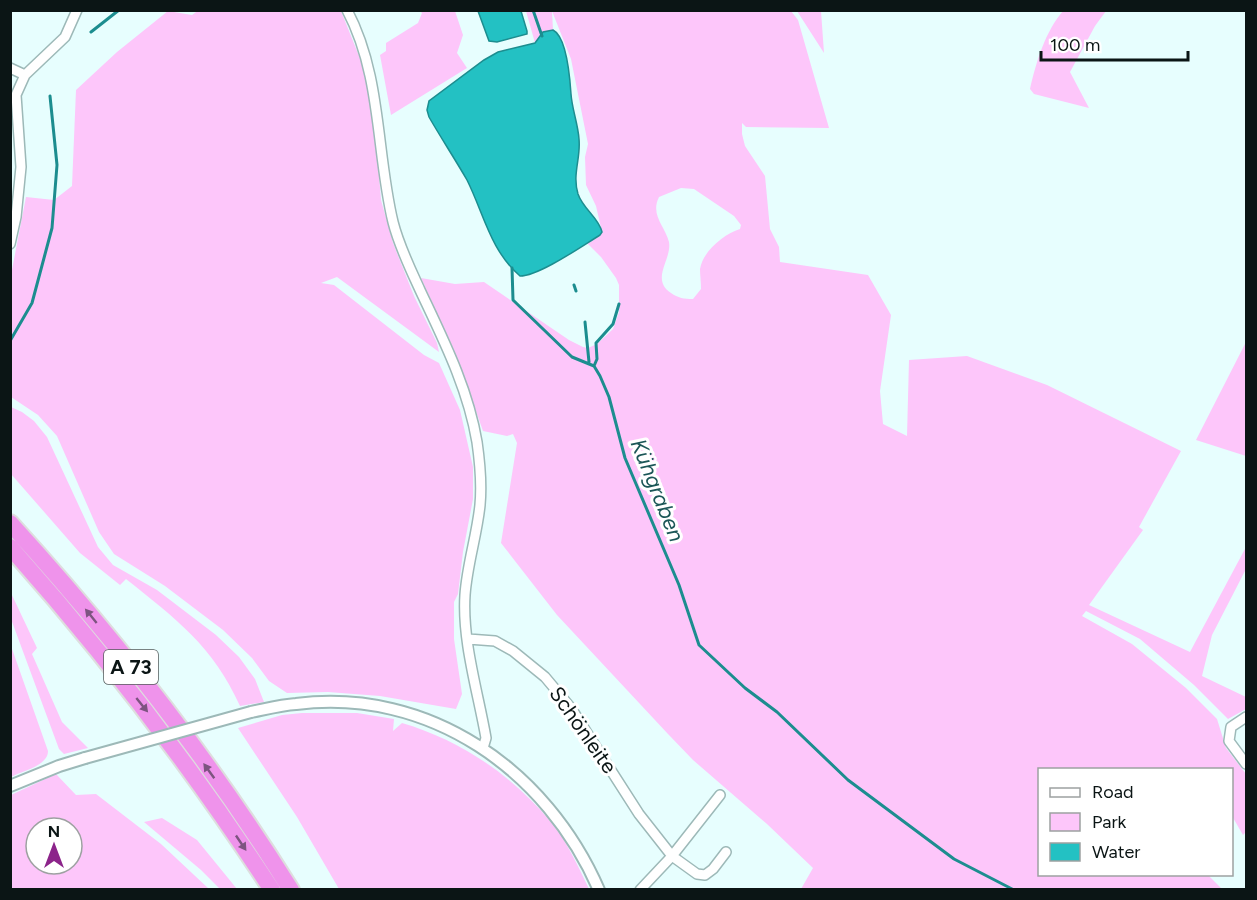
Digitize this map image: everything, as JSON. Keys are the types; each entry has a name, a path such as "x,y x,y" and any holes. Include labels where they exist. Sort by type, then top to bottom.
{"highway":[{"name":"A 73","path":"10,523 55,573 164,709 244,818 291,890"},
{"name":"A 73","path":"10,547 94,645 152,718 209,796 272,890"}],"street":[{"path":"10,244 21,184 16,105 19,86 25,75 65,37 77,10"},
{"path":"347,10 362,46 370,76 393,225 403,253 456,369 477,440 481,472 480,506 465,593 465,619 486,738 483,748"},
{"path":"10,68 25,75"},
{"name":"Schönleite","path":"468,639 495,641 513,651 545,676 571,708 639,813 672,856 697,874 705,875 713,869 726,852"},
{"path":"10,786 85,758 251,712 297,704 343,702 366,704 427,719 483,748 517,775 541,798 569,834 599,890"},
{"path":"1246,717 1231,727 1229,741 1246,764"},
{"path":"640,890 672,856 720,795"}],"green space":[{"path":"199,10 341,11 367,76 381,200 393,243 439,352 337,277 321,283 334,285 424,355 439,363 460,410 473,467 473,499 458,594 454,602 454,639 462,694 456,709 380,696 328,692 287,693 269,681 252,658 223,630 165,586 114,554 99,532 57,436 38,415 11,397 11,275 26,197 54,200 72,186 76,90 117,52 168,11 192,15"},
{"path":"1064,10 1106,11 1095,26 1070,72 1089,108 1034,94 1030,89 1046,37"},
{"path":"420,11 455,11 463,35 457,53 467,68 391,115 380,55 386,51 386,43 418,23 422,13"},
{"path":"526,11 552,11 553,30 535,43"},
{"path":"552,11 791,11 798,20 829,128 746,127 742,123 742,134 745,146 765,176 770,229 779,247 780,262 868,275 891,315 880,391 883,424 907,436 909,360 967,356 1047,385 1181,451 1139,527 1143,530 1089,605 1190,652 1246,547 1246,569 1212,635 1202,676 1246,697 1246,709 1228,719 1194,685 1140,639 1086,611 1082,616 1132,644 1186,688 1217,719 1226,748 1246,774 1246,832 1243,835 1233,818 1233,768 1038,768 1038,876 1209,876 1222,889 801,889 813,868 767,824 693,760 557,615 501,543 517,443 513,434 507,436 483,431 454,350 421,278 455,284 484,282 569,340 588,348 597,344 613,329 619,312 619,285 601,257 587,243 600,236 602,232 596,206 586,185 585,157 588,144 571,59","holes":["681,188 694,189 734,216 741,225 740,229 715,244 705,256 700,269 701,289 693,299 681,298 665,288 662,275 669,242 657,215 659,197"]},
{"path":"797,11 821,11 824,53"},
{"path":"1246,342 1246,456 1196,440"},
{"path":"11,407 34,421 47,437 98,547 113,565 157,590 216,635 239,657 255,679 264,702 240,706 218,666 192,635 126,579 120,585 80,553 11,474"},
{"path":"11,593 37,648 32,654 62,722 88,748 64,754 59,749 11,619"},
{"path":"11,646 48,751 44,761 11,777"},
{"path":"357,713 394,719 393,731 402,723 444,739 484,761 519,789 550,821 567,845 589,889 339,889 297,817 238,728 282,715"},
{"path":"56,774 76,795 96,794 161,844 209,889 11,889 11,795"},
{"path":"162,818 197,840 237,889 220,889 144,822"}],"water":[{"path":"478,11 521,11 527,34 497,42 489,41"},
{"path":"553,30 562,41 569,69 579,146 576,187 583,204 598,222 602,232 549,266 520,276 501,255 467,180 427,110 429,101 484,60 498,52 535,43 543,32"}],"waterway":[{"path":"91,32 119,10"},
{"name":"Kühgraben","path":"533,10 542,36"},
{"path":"10,341 32,303 52,228 57,165 50,96"},
{"name":"Kühgraben","path":"512,268 513,300 572,357 594,366 600,376 609,397 625,458 679,585 699,645 745,688 777,712 848,780 954,859 1014,890"},
{"path":"574,285 576,291"},
{"path":"594,366 597,359 596,343 613,324 619,304"},
{"path":"585,322 589,362"}]}
